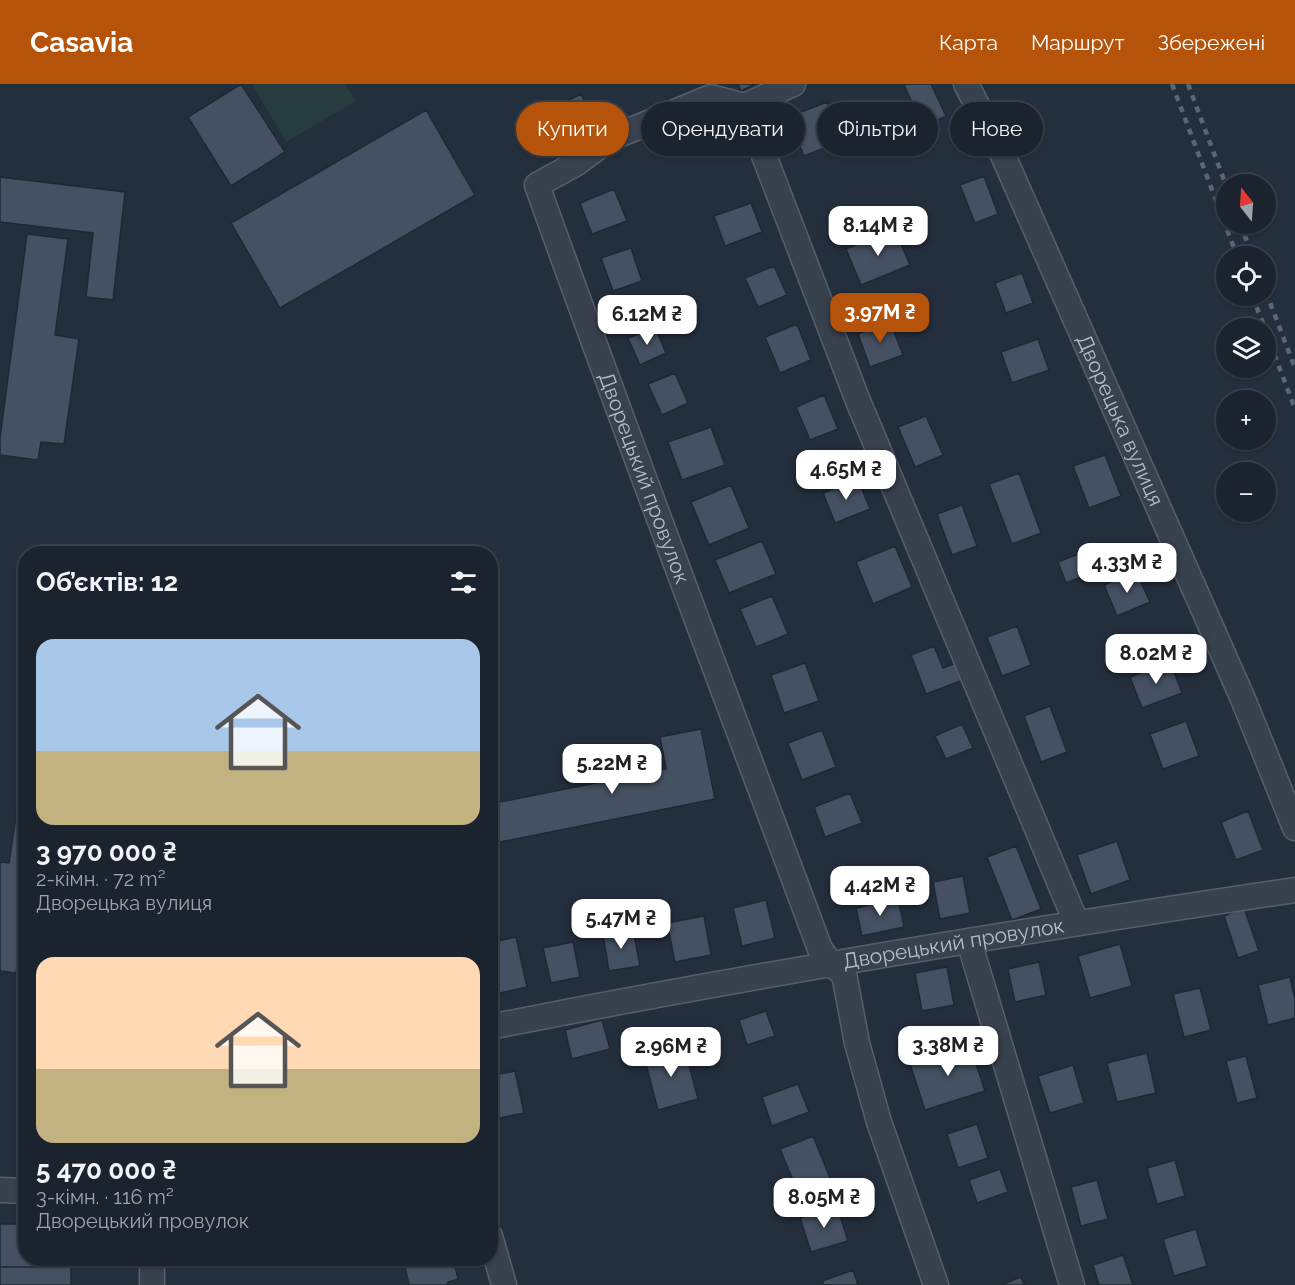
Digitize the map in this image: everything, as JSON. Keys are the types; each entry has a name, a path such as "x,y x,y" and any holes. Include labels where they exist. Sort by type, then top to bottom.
{"street":[{"path":"754,102 793,84"},
{"name":"Дворецька вулиця","path":"966,84 1007,164 1229,667 1295,828"},
{"name":"Дворецький провулок","path":"699,102 711,97 730,102"},
{"name":"Дворецький провулок","path":"641,126 609,139 577,163 537,185 820,949 831,964 844,975 857,1043 879,1122 936,1285"},
{"path":"764,156 858,401 1076,922"},
{"name":"Дворецький провулок","path":"498,1026 831,964 1076,922 1295,890"},
{"path":"969,941 1072,1285"},
{"path":"0,1190 18,1191"},
{"path":"498,1264 504,1285"},
{"path":"152,1266 152,1285"}],"green space":[{"path":"252,84 345,84 356,101 286,142"}],"building":[{"path":"241,84 285,152 231,186 188,117"},
{"path":"738,84 755,84 741,91"},
{"path":"931,84 946,116 938,120 938,102 912,102 904,85"},
{"path":"581,94 585,102 565,102"},
{"path":"817,106 817,151 805,156 805,110"},
{"path":"426,110 475,195 280,308 231,223"},
{"path":"984,176 998,214 975,223 960,185"},
{"path":"0,177 125,192 113,300 86,297 93,233 0,222"},
{"path":"614,189 627,221 592,234 580,203"},
{"path":"751,203 762,232 725,246 714,216"},
{"path":"894,228 910,265 861,285 846,249"},
{"path":"27,234 68,239 55,335 79,339 64,444 41,442 38,460 0,455 0,438"},
{"path":"631,248 642,281 613,291 601,258"},
{"path":"774,266 787,295 758,307 745,278"},
{"path":"1022,273 1033,303 1006,313 995,283"},
{"path":"890,321 903,355 870,367 858,334"},
{"path":"797,324 811,360 780,373 765,337"},
{"path":"655,327 666,353 640,365 628,338"},
{"path":"1038,339 1049,370 1012,383 1001,352"},
{"path":"675,373 688,403 662,415 648,384"},
{"path":"824,395 838,429 810,440 796,407"},
{"path":"926,416 943,455 915,467 898,427"},
{"path":"711,427 725,465 682,480 668,442"},
{"path":"1105,455 1121,496 1089,508 1073,466"},
{"path":"1019,473 1041,533 1012,544 989,484"},
{"path":"858,479 870,509 835,523 823,493"},
{"path":"731,485 749,528 709,545 691,502"},
{"path":"962,505 977,546 952,555 937,514"},
{"path":"762,541 776,574 729,593 715,560"},
{"path":"895,546 912,587 873,604 856,562"},
{"path":"1083,552 1092,573 1066,583 1058,562"},
{"path":"1136,571 1150,602 1117,616 1104,585"},
{"path":"772,596 788,634 756,647 740,609"},
{"path":"1017,626 1031,665 1002,676 987,637"},
{"path":"934,646 943,668 956,663 963,680 926,694 911,655"},
{"path":"1170,661 1182,693 1142,708 1130,677"},
{"path":"805,663 819,701 784,713 771,675"},
{"path":"1050,706 1067,752 1041,762 1024,716"},
{"path":"1186,721 1199,756 1163,769 1150,734"},
{"path":"962,724 973,748 946,759 935,736"},
{"path":"701,729 715,799 498,842 498,802 666,769 660,737"},
{"path":"822,730 836,767 802,780 788,743"},
{"path":"850,793 862,823 825,837 814,807"},
{"path":"18,803 18,959 16,973 0,971 0,862 9,863"},
{"path":"1248,811 1263,850 1236,860 1221,822"},
{"path":"1117,841 1130,880 1091,894 1077,855"},
{"path":"1016,846 1041,909 1012,920 987,857"},
{"path":"963,876 970,913 940,919 933,882"},
{"path":"898,898 904,927 862,936 856,908"},
{"path":"766,900 775,938 742,946 733,908"},
{"path":"1244,908 1259,951 1238,958 1224,916"},
{"path":"704,916 711,955 675,962 667,923"},
{"path":"633,929 640,966 609,971 603,934"},
{"path":"516,937 527,987 498,994 498,941"},
{"path":"573,942 580,977 551,983 543,948"},
{"path":"1120,944 1132,986 1090,998 1078,956"},
{"path":"1039,962 1046,995 1015,1002 1008,969"},
{"path":"947,967 954,1005 922,1011 915,973"},
{"path":"1290,977 1295,999 1295,1018 1268,1025 1258,985"},
{"path":"1200,988 1211,1030 1184,1037 1173,994"},
{"path":"766,1011 775,1036 747,1045 739,1020"},
{"path":"602,1020 610,1049 572,1059 565,1030"},
{"path":"970,1045 985,1091 925,1110 910,1064"},
{"path":"684,1046 698,1099 658,1110 644,1057"},
{"path":"1147,1053 1156,1093 1117,1102 1107,1063"},
{"path":"1246,1056 1257,1098 1237,1103 1226,1061"},
{"path":"1073,1065 1084,1103 1050,1113 1038,1076"},
{"path":"515,1071 524,1113 498,1118 498,1074"},
{"path":"798,1084 809,1112 772,1126 762,1097"},
{"path":"977,1124 988,1158 958,1168 947,1134"},
{"path":"813,1136 832,1183 800,1197 780,1149"},
{"path":"1175,1160 1185,1196 1157,1204 1147,1168"},
{"path":"1000,1169 1008,1192 977,1203 969,1180"},
{"path":"1097,1180 1108,1219 1081,1226 1071,1187"},
{"path":"837,1206 848,1241 811,1252 800,1218"},
{"path":"0,1224 18,1224 18,1266 71,1266 71,1267 0,1267"},
{"path":"1196,1229 1207,1266 1174,1276 1163,1239"},
{"path":"1123,1255 1133,1285 1099,1285 1093,1265"},
{"path":"455,1266 458,1279 448,1282 448,1285 409,1285 405,1267"},
{"path":"0,1267 71,1267 71,1285 0,1285"},
{"path":"853,1270 858,1285 824,1285 822,1281"},
{"path":"1021,1277 1024,1285 1001,1285"}],"railway":[{"path":"1172,84 1233,246"},
{"path":"1188,84 1222,174"},
{"path":"1244,234 1249,246"},
{"path":"1256,306 1261,318"},
{"path":"1271,306 1295,368"},
{"path":"1276,359 1295,409"}]}
